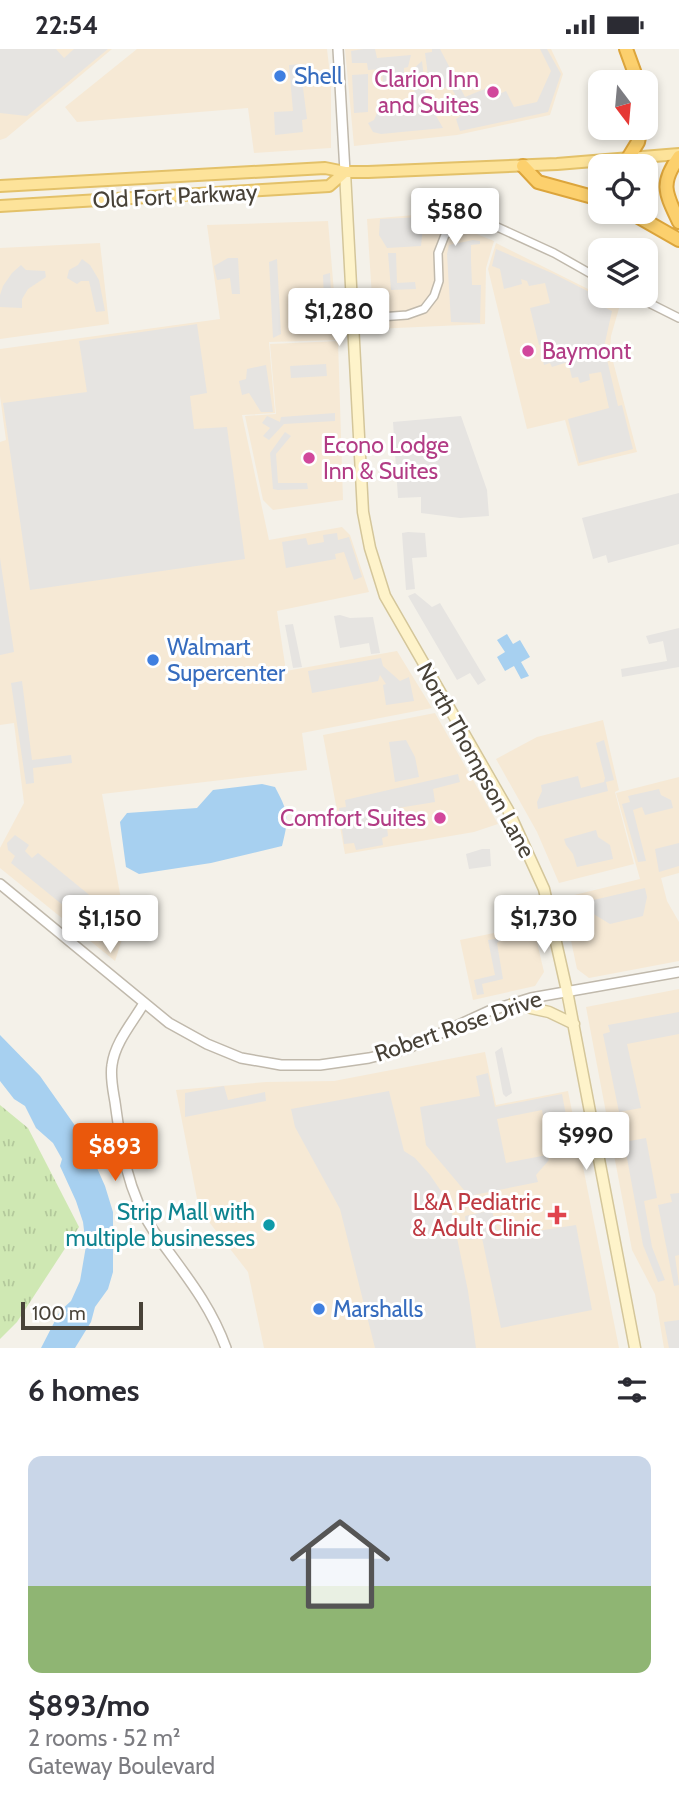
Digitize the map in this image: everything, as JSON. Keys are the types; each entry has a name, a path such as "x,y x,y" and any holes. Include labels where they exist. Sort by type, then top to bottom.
{"highway":[{"path":"626,49 634,70"},
{"path":"679,156 665,179 665,188 679,222"},
{"path":"523,166 538,182 588,196"},
{"path":"651,224 679,240"}],"main road":[{"name":"Old Fort Parkway","path":"658,158 679,156"},
{"name":"Old Fort Parkway","path":"0,186 271,170 325,168 345,172 588,162"},
{"name":"Old Fort Parkway","path":"0,206 329,186 345,172"},
{"name":"North Thompson Lane","path":"345,172 363,512 370,548 385,596 508,810 544,890 567,991 635,1348"},
{"path":"513,1004 549,1012 573,1024"}],"street":[{"path":"338,49 345,172"},
{"path":"353,319 407,315 424,309 435,296 439,281 438,253 445,235 462,223 474,220 495,226 554,253 588,272"},
{"path":"658,308 679,318"},
{"name":"Robert Rose Drive","path":"0,884 169,1023 207,1044 241,1058 281,1065 320,1065 369,1058 406,1049 489,1011 513,1004 567,991 679,972"},
{"path":"144,1003 121,1039 111,1067 117,1121 127,1172 135,1199 151,1228 197,1287 226,1348"}],"shaded area":[{"path":"0,49 112,49 6,138 0,140"},
{"path":"0,49 56,49 64,58 74,49 108,49 27,116 0,113"},
{"path":"137,49 327,49 331,83 331,148 254,153 248,108 77,122 65,107"},
{"path":"345,49 551,49 563,74 550,115 457,135 354,146"},
{"path":"375,49 377,58 411,55 408,67 404,68 404,80 383,83 382,69 368,70 367,63 352,63 351,51"},
{"path":"432,49 440,49 465,97 487,88 492,97 506,91 514,107 537,102 551,71 540,49 547,49 561,74 548,112 460,131 456,119 465,113 451,87 430,90 425,53 432,52"},
{"path":"422,61 428,114 435,114 443,128 381,134 373,132 368,123 374,120 378,111 409,108 407,116 417,114 412,70"},
{"path":"300,64 307,119 302,120 303,132 275,135 274,112 293,111 289,65"},
{"path":"368,74 368,112 354,113 352,75"},
{"path":"427,214 494,241 486,268 485,324 374,329 367,219"},
{"path":"424,217 421,246 387,248 379,235 380,219"},
{"path":"328,221 338,340 269,342 275,413 242,415 269,540 342,527 350,535 369,592 277,611 286,671 397,651 432,708 302,733 307,770 102,794 126,927 115,961 0,868 0,848 24,803 14,723 0,725 0,442 6,440 0,396 0,349 220,319 207,225"},
{"path":"480,241 480,244 471,245 471,260 472,285 481,285 480,323 451,322 447,254 449,245"},
{"path":"100,243 109,324 0,339 0,248"},
{"path":"496,243 588,289 588,308 619,308 610,350 637,452 578,466 565,420 527,429 488,269"},
{"path":"496,249 588,291 588,308 606,308 612,311 604,347 618,406 622,405 633,449 579,463 568,419 609,408 601,372 589,374 590,380 580,383 578,377 572,378 568,362 552,367 550,363 544,365 540,349 544,347 543,344 539,345 530,308 550,303 545,283 529,286 527,281 521,279 522,284 504,289 500,269 492,266"},
{"path":"388,253 396,253 397,283 415,282 416,289 391,290"},
{"path":"228,258 238,258 240,294 232,294 230,278 217,280 214,266"},
{"path":"82,259 90,265 99,280 105,311 96,312 89,281 77,284 67,278 69,270"},
{"path":"277,259 281,334 273,338 269,262"},
{"path":"21,265 26,270 45,271 46,277 28,289 22,299 22,308 0,307 3,286"},
{"path":"330,273 333,328 325,329 323,275"},
{"path":"197,324 207,393 190,396 194,429 227,427 245,559 30,590 3,403 87,392 79,341"},
{"path":"338,341 343,500 273,510 263,500 245,416 276,414 270,344"},
{"path":"326,364 327,376 291,378 290,366"},
{"path":"266,365 273,412 261,412 249,393 242,395 239,381 246,379 247,369"},
{"path":"335,413 335,421 284,424 269,440 263,436 270,428 262,423 267,416 280,422 281,417"},
{"path":"461,416 487,490 489,516 460,518 421,513 421,497 398,498 393,422"},
{"path":"285,432 291,436 276,454 278,483 307,483 308,489 273,489 270,453"},
{"path":"679,493 679,544 608,563 606,555 593,559 582,518"},
{"path":"337,533 338,540 349,537 362,577 354,580 344,552 335,554 336,559 286,568 282,542 306,538 308,545 324,542 323,535"},
{"path":"402,533 425,533 427,557 412,558 415,589 406,590"},
{"path":"0,558 14,652 0,655"},
{"path":"415,593 432,607 440,603 486,680 478,685 470,673 457,680 408,596"},
{"path":"334,616 350,618 373,617 380,653 371,654 369,643 340,648"},
{"path":"293,624 302,667 293,668 285,625"},
{"path":"679,628 679,667 622,677 621,669 667,661 663,641 649,644 646,636"},
{"path":"381,658 383,666 400,681 409,677 414,701 386,705 383,685 386,684 380,675 378,681 312,693 308,671"},
{"path":"22,681 32,760 71,755 72,763 33,768 34,783 26,784 11,683"},
{"path":"435,713 498,824 474,832 345,854 323,735"},
{"path":"603,720 619,790 615,792 634,864 559,883 537,832 496,759 537,737"},
{"path":"406,740 415,757 419,777 395,782 389,742"},
{"path":"604,740 614,780 606,782 608,791 538,809 541,785 578,776 581,788 604,782 596,743"},
{"path":"458,774 460,782 433,789 435,802 379,814 382,818 386,817 388,836 382,838 383,845 356,850 354,843 344,844 339,808 346,807 345,800"},
{"path":"679,777 679,873 661,878 667,901 679,922 679,961 589,978 577,969 562,898 640,879 616,793"},
{"path":"659,789 661,795 671,800 673,808 645,815 642,807 633,810 646,861 638,862 622,804 630,802 628,796"},
{"path":"596,830 598,837 610,845 613,859 577,867 564,839"},
{"path":"15,835 29,845 25,851 32,858 38,853 115,916 113,923 117,931 107,941 11,863 15,856 8,850 7,843"},
{"path":"679,843 679,866 659,872 655,849"},
{"path":"490,849 491,866 469,869 466,854"},
{"path":"645,888 647,897 643,916 610,924 587,910 585,902"},
{"path":"533,925 544,972 535,986 473,1000 460,940"},
{"path":"529,928 533,932 504,938 497,943 503,979 482,984 484,994 477,995 474,980 495,975 488,940"},
{"path":"679,989 679,1348 664,1348 655,1294 632,1250 586,1007"},
{"path":"679,1012 679,1034 627,1044 641,1108 619,1112 603,1034 610,1032 608,1025"},
{"path":"502,1047 512,1093 506,1097 503,1094 495,1052"},
{"path":"485,1052 496,1105 568,1091 619,1348 264,1348 248,1272 199,1209 176,1090 266,1082 334,1081"},
{"path":"488,1073 495,1107 562,1094 573,1152 550,1156 542,1110 497,1119 506,1163 547,1155 549,1160 536,1175 538,1182 469,1196 426,1145 420,1107 480,1096 476,1076"},
{"path":"224,1086 228,1100 265,1092 266,1101 185,1117 185,1093"},
{"path":"389,1091 404,1151 415,1158 430,1175 450,1204 468,1291 476,1348 375,1348 340,1209 295,1127 291,1109"},
{"path":"646,1138 657,1198 644,1201 652,1247 665,1280 658,1282 643,1245 624,1142"},
{"path":"679,1193 679,1255 675,1256 679,1285 674,1286 658,1205 672,1202 670,1194"},
{"path":"492,1210 498,1237 576,1225 592,1310 501,1328 482,1238 469,1240 465,1216"},
{"path":"679,1320 679,1348 669,1348 664,1322"}],"green space":[{"path":"0,1105 28,1128 79,1227 17,1322 0,1339"}],"water":[{"path":"507,634 513,644 520,640 530,657 521,662 529,676 521,679 514,666 505,671 497,657 505,652 497,640"},
{"path":"262,784 275,787 283,803 287,822 282,846 211,863 139,874 126,867 120,822 127,813 197,808 213,790"},
{"path":"0,1035 40,1076 76,1127 105,1186 113,1212 113,1272 108,1289 95,1307 91,1322 75,1348 41,1348 60,1311 71,1301 80,1281 86,1246 83,1222 60,1166 62,1159 53,1143 36,1128 25,1106 14,1099 0,1081"}],"place":[{"name":"Shell","path":"280,76"},
{"name":"Clarion Inn and Suites","path":"493,92"},
{"name":"Baymont","path":"528,351"},
{"name":"Econo Lodge Inn & Suites","path":"309,458"},
{"name":"Walmart Supercenter","path":"153,660"},
{"name":"Comfort Suites","path":"440,818"},
{"name":"L&A Pediatric & Adult Clinic","path":"557,1215"},
{"name":"Strip Mall with multiple businesses","path":"269,1225"},
{"name":"Marshalls","path":"319,1309"}]}
